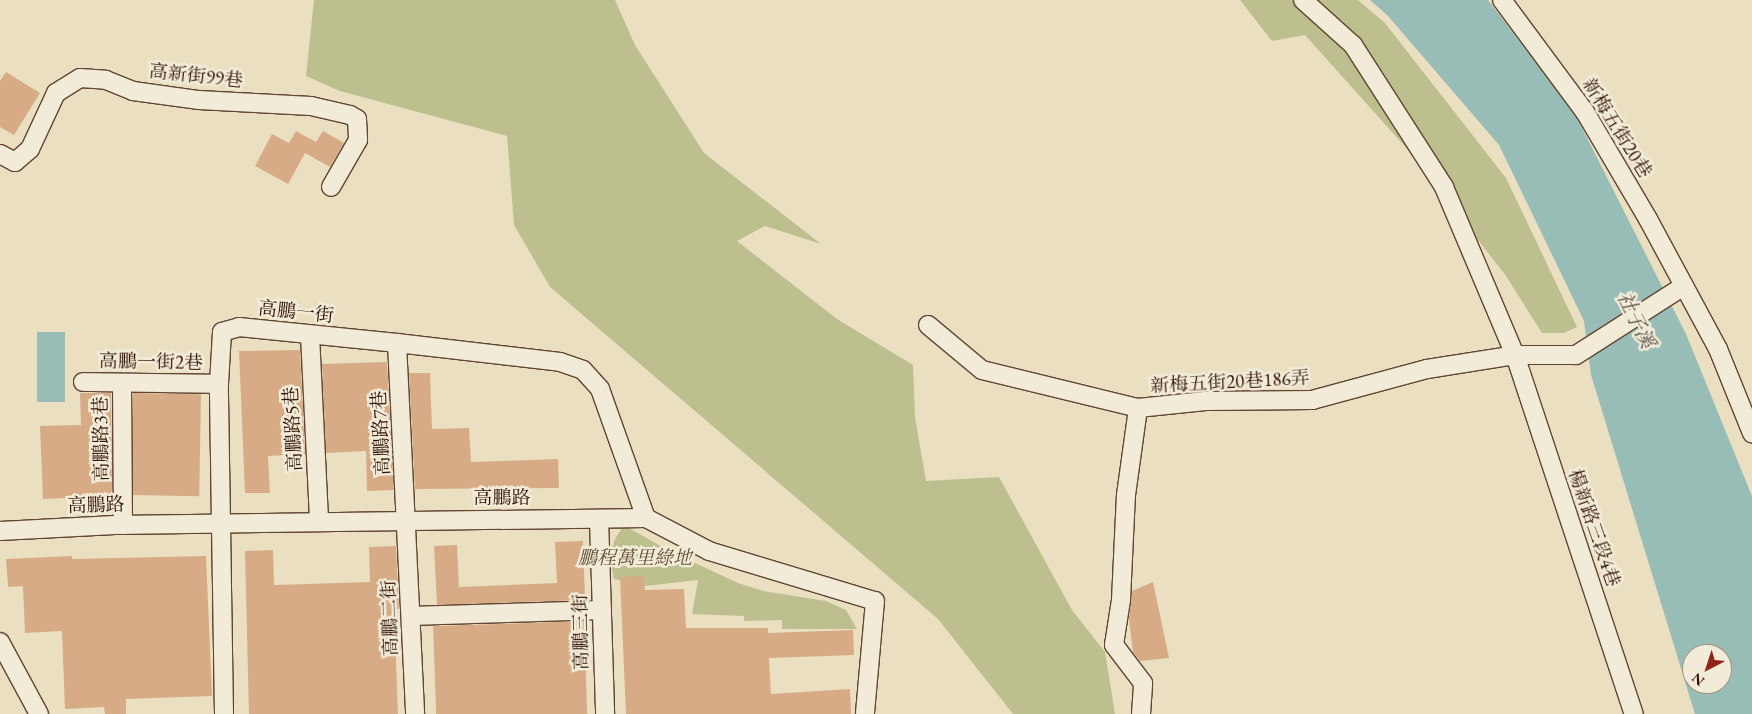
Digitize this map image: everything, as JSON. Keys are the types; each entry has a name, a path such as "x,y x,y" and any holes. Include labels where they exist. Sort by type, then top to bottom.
{"street":[{"name":"楊新路三段4巷","path":"1303,0 1353,45 1444,187 1515,355 1634,714"},
{"name":"新梅五街20巷","path":"1502,0 1585,112 1679,289 1718,349 1752,433"},
{"name":"高新街99巷","path":"0,154 15,162 30,149 56,93 80,78 106,80 133,91 198,100 311,106 350,115 358,119 358,140 331,186"},
{"name":"新梅五街20巷186弄","path":"1141,714 1143,683 1114,644 1121,600 1126,495 1138,408 1206,401 1312,400 1427,368 1515,355 1576,355 1679,289"},
{"path":"928,325 982,370 1138,408"},
{"name":"高鵬一街","path":"224,714 219,384 222,332 239,327 397,343 560,362 583,370 600,389 646,518"},
{"name":"高鵬路5巷","path":"310,335 319,521"},
{"name":"高鵬路7巷","path":"397,343 407,520"},
{"name":"高鵬一街2巷","path":"83,382 219,384"},
{"name":"高鵬路3巷","path":"122,383 123,525"},
{"name":"高鵬路","path":"0,531 123,525 319,521 646,518 709,551 875,601 865,714"},
{"name":"高鵬三街","path":"599,519 604,714"},
{"name":"高鵬二街","path":"407,520 415,714"},
{"path":"411,616 602,610"},
{"path":"0,642 6,672 25,690 38,714"},
{"path":"25,690 25,714"}],"green space":[{"path":"314,0 615,0 635,45 704,153 821,244 765,226 737,241 837,319 913,365 915,417 926,481 999,477 1072,610 1105,652 1115,714 1013,714 938,619 550,287 514,225 507,136 340,91 306,76"},
{"path":"1240,0 1358,0 1385,23 1506,178 1577,327 1564,333 1542,333 1506,276 1408,150 1305,35 1272,41"},
{"name":"鵬程萬里綠地","path":"624,525 671,552 738,583 763,591 826,601 846,610 857,629 782,629 782,620 744,621 744,616 692,614 698,580 645,586 614,579 610,557 615,539"}],"water":[{"name":"社子溪","path":"1370,0 1488,0 1575,114 1686,334 1752,496 1752,714 1695,714 1689,694 1732,694 1732,644 1682,644 1682,672 1591,375 1584,321 1499,145 1388,16"},
{"path":"37,332 65,332 65,402 37,402"}],"building":[{"path":"6,72 40,93 14,135 0,127 0,81"},
{"path":"296,131 316,142 323,131 344,143 330,167 305,153 288,184 255,166 272,134 289,143"},
{"path":"300,350 305,454 268,456 270,493 245,493 239,351"},
{"path":"387,362 394,490 367,491 366,451 326,453 322,364"},
{"path":"409,373 430,373 432,429 469,428 471,462 558,459 559,488 415,489"},
{"path":"80,393 111,393 112,496 43,499 40,426 81,425"},
{"path":"133,393 201,394 199,496 131,495"},
{"path":"583,541 585,600 437,605 434,546 457,545 459,587 557,583 555,542"},
{"path":"396,546 399,609 394,609 398,714 249,714 245,551 273,550 274,585 370,582 369,547"},
{"path":"72,556 72,559 206,556 212,696 126,699 126,714 105,714 104,707 65,709 62,631 25,633 23,586 8,587 6,559"},
{"path":"644,576 645,590 684,589 686,628 768,628 768,633 853,630 854,655 769,658 771,694 850,689 851,714 626,714 620,577"},
{"path":"1153,582 1169,658 1140,661 1133,652 1129,619 1132,591"},
{"path":"584,621 587,714 436,714 433,626"}]}
